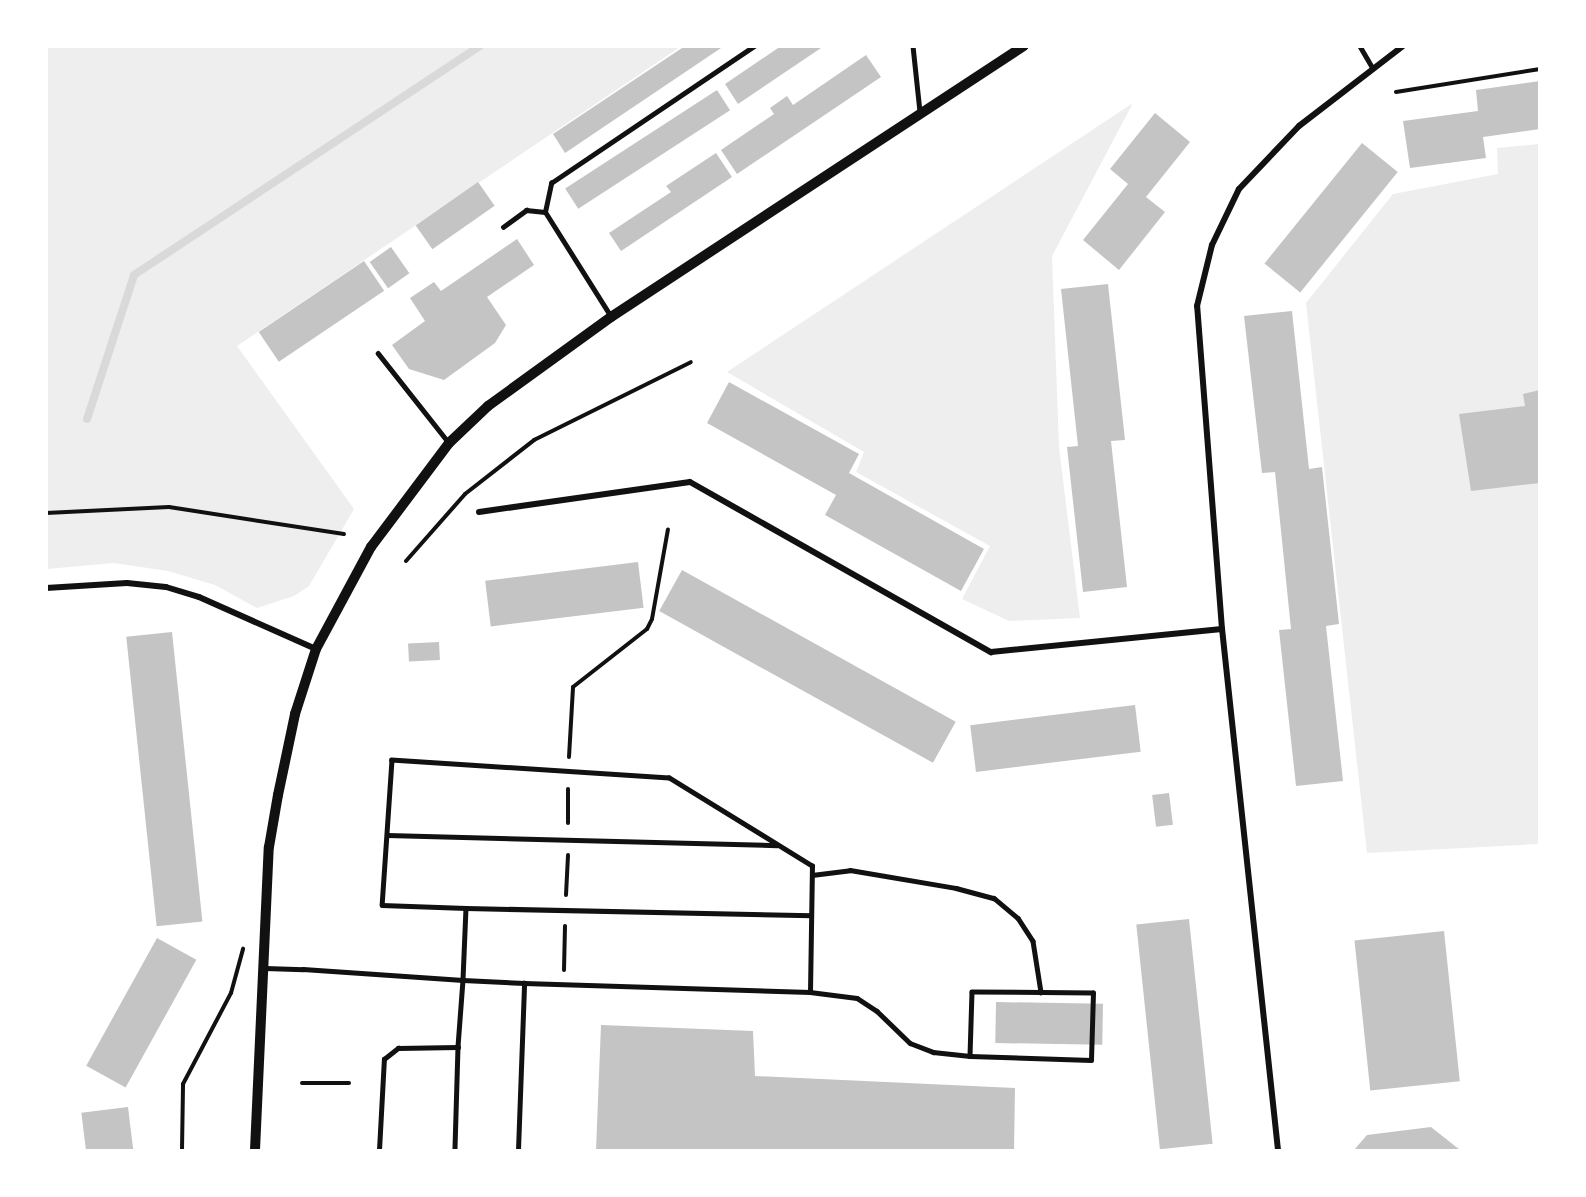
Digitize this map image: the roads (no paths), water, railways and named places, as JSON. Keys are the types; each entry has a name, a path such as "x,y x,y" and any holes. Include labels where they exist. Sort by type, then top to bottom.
{"street":[{"path":"255,1150 269,847 276,806 295,714 316,649 371,547 449,443 488,406 611,317 1024,46"},
{"path":"1278,1150 1222,629 1197,306 1212,245 1239,189 1299,126 1372,67 1403,46"},
{"path":"479,512 690,482 991,652 1222,629"},
{"path":"46,588 127,583 166,587 199,597 316,649"}],"lane":[{"path":"611,317 544,212 551,183 754,46"},
{"path":"913,46 920,116"},
{"path":"1360,46 1372,67"},
{"path":"503,227 526,210 544,212"},
{"path":"378,353 449,443"},
{"path":"810,992 812,915 812,866 669,778 392,760 382,905 812,915"},
{"path":"387,835 777,845"},
{"path":"812,874 850,870 956,888 994,898 1018,918 1033,941 1041,992"},
{"path":"454,1150 466,908"},
{"path":"262,968 524,983 810,992 857,998 878,1011 910,1043 933,1052 970,1056 1091,1060 1093,993 972,992 970,1056"},
{"path":"518,1150 524,983"},
{"path":"379,1150 384,1059 398,1048 458,1047"}],"waterway":[{"path":"87,419 134,275 480,46"}]}
